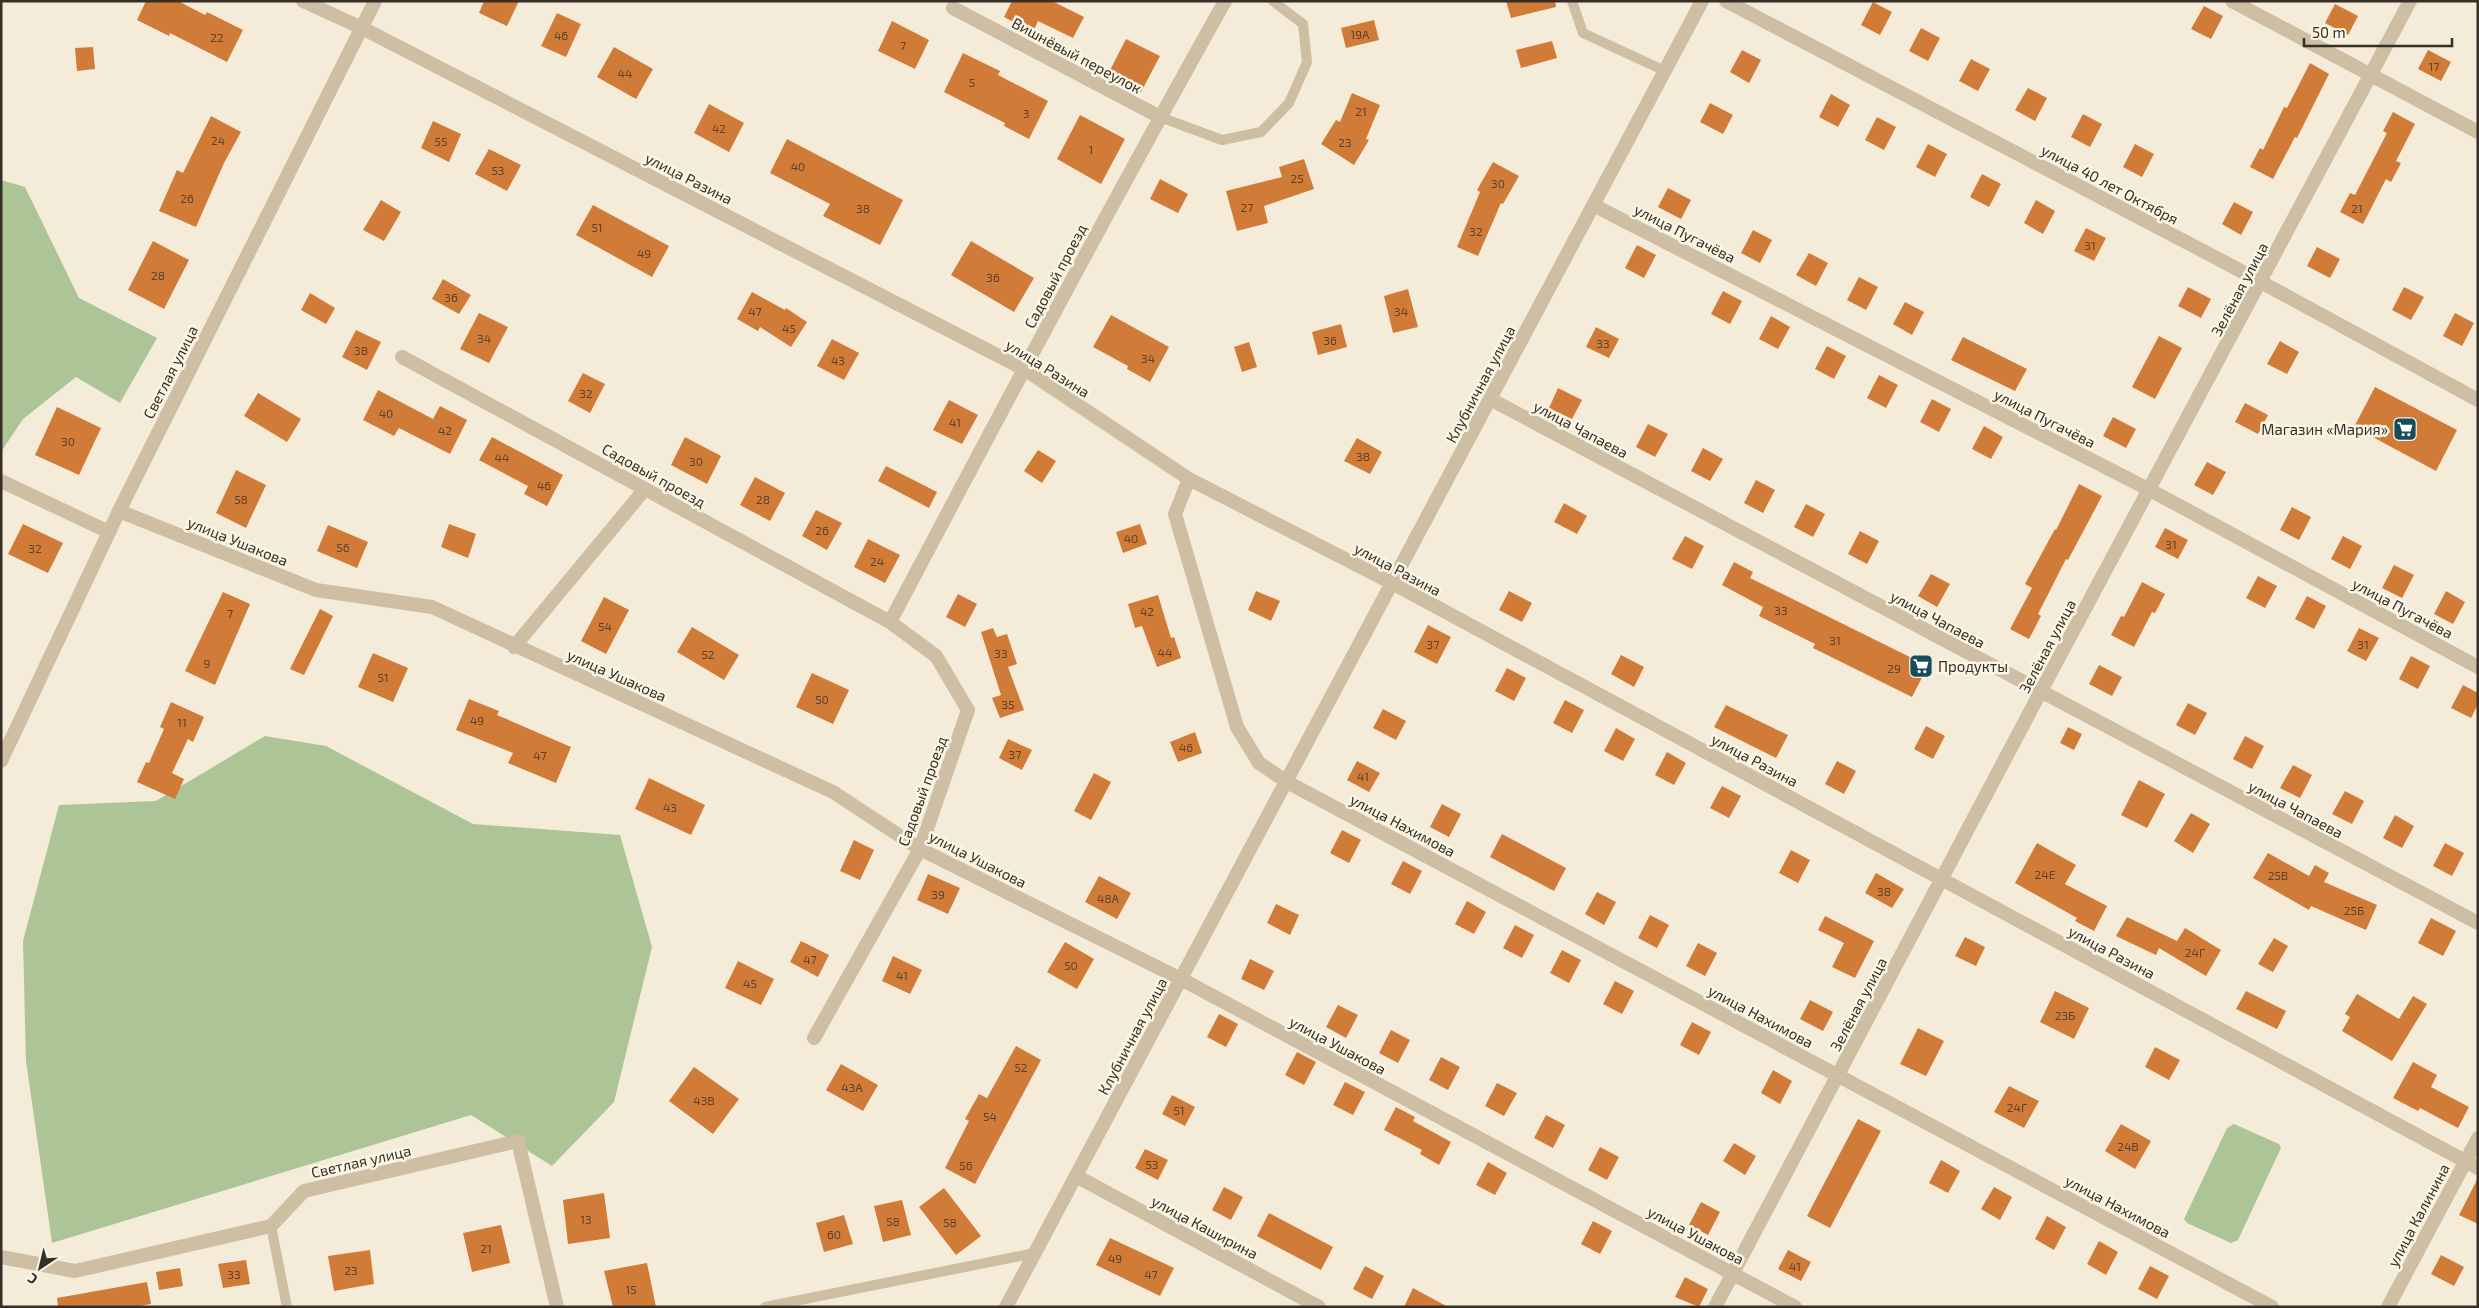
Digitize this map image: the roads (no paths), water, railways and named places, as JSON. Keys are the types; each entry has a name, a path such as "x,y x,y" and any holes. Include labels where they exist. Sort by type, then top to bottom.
{"street":[{"name":"улица Разина","path":"303,1 362,28 1024,369 1189,479 1392,583 2472,1165"},
{"name":"Светлая улица","path":"1,761 119,511 375,1"},
{"name":"Садовый проезд","path":"890,622 1160,117 1226,1"},
{"name":"Клубничная улица","path":"1006,1307 1702,1"},
{"name":"улица 40 лет Октября","path":"1726,1 2261,283 2478,400"},
{"path":"2232,1 2478,132"},
{"name":"Зелёная улица","path":"1715,1307 2410,1"},
{"name":"Вишнёвый переулок","path":"953,8 1160,117"},
{"name":"улица Пугачёва","path":"1594,205 2150,490 2478,667"},
{"name":"Садовый проезд","path":"402,357 890,622 936,656 968,710 920,849 814,1038"},
{"name":"улица Чапаева","path":"1490,399 2478,923"},
{"path":"1189,479 1175,514 1237,727 1259,763 1287,782"},
{"path":"1,481 109,532"},
{"path":"514,647 645,489"},
{"name":"улица Ушакова","path":"119,511 316,590 432,607 514,647 834,792 920,849 1181,979 1795,1307"},
{"name":"улица Нахимова","path":"1287,782 2272,1307"},
{"name":"улица Калинина","path":"2388,1307 2472,1165 2478,1138"},
{"name":"Светлая улица","path":"271,1226 304,1191 518,1141 557,1307"},
{"name":"улица Каширина","path":"1076,1176 1319,1307"},
{"path":"1,1257 75,1271 271,1226"}],"lane":[{"path":"1160,117 1222,140 1261,132 1289,103 1307,62 1304,24 1273,1"},
{"path":"1572,1 1583,32 1665,71"},
{"path":"271,1226 287,1307"},
{"path":"765,1307 1035,1253"}],"place":[{"name":"Магазин «Мария»","path":"2405,429"},
{"name":"Продукты","path":"1921,666"}]}
